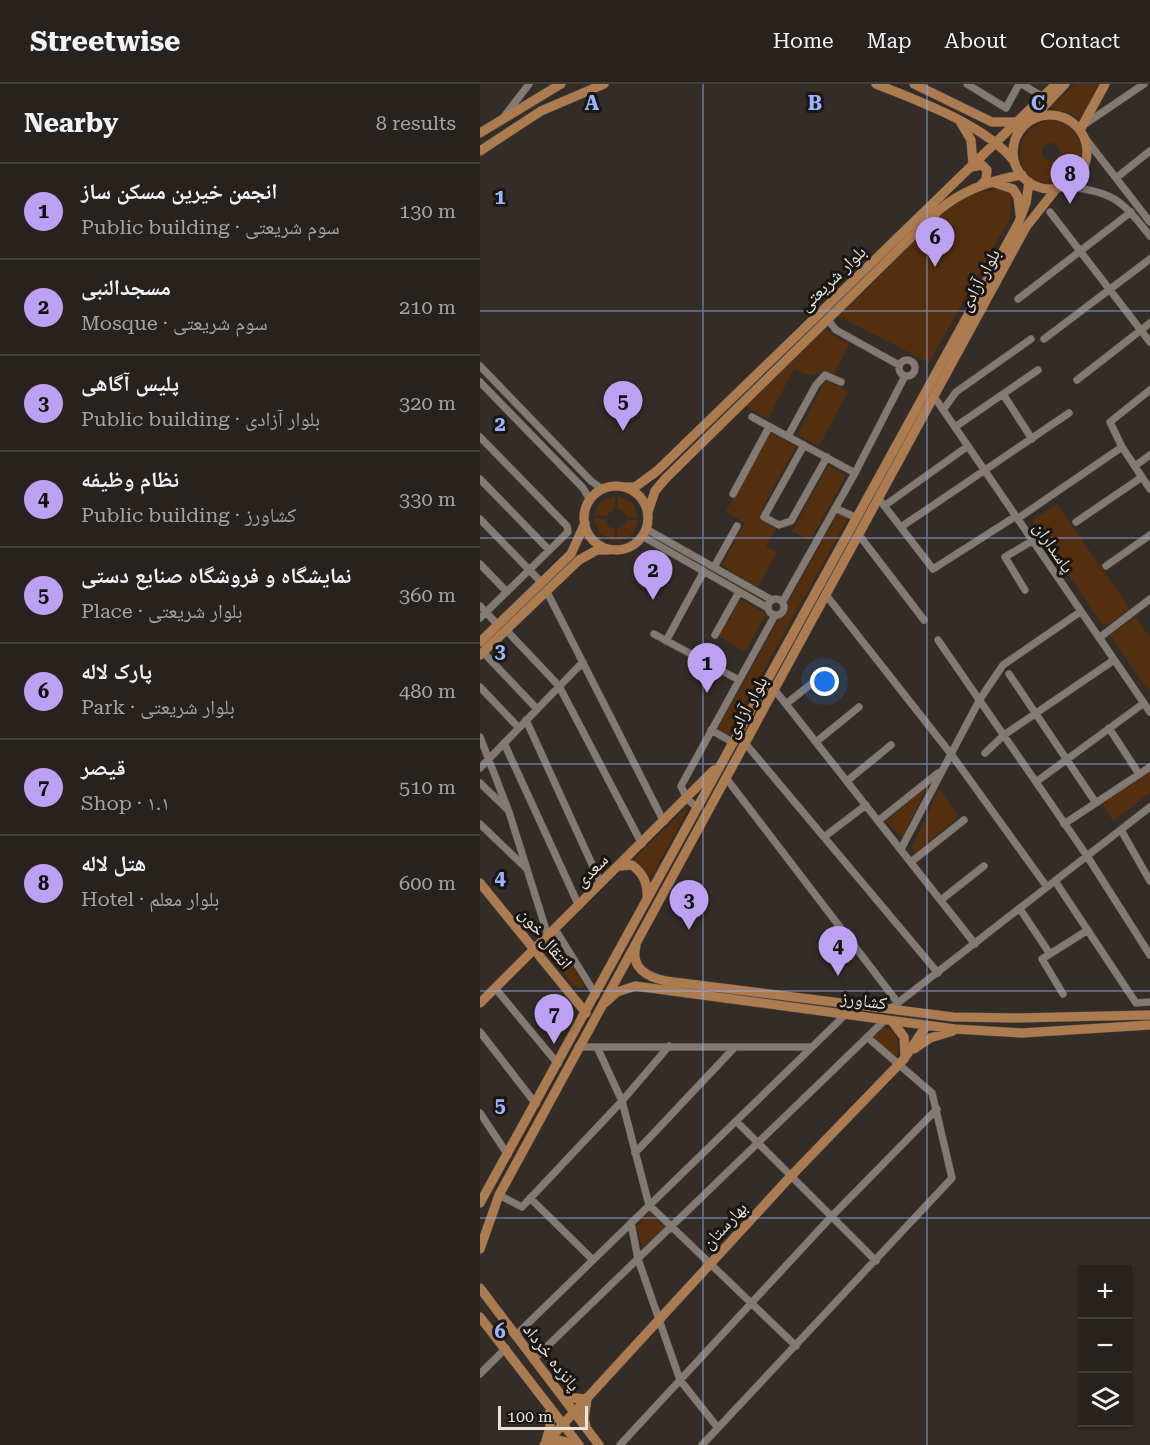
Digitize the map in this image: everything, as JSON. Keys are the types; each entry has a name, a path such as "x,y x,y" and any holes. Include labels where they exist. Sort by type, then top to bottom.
{"main road":[{"path":"480,133 561,84"},
{"path":"480,151 541,111 604,84"},
{"path":"876,84 961,123 995,142 1015,162 1025,179 1046,189 1060,187 1073,181 1084,166 1087,148 1083,131 1073,123 1056,116 1046,115 1028,123"},
{"path":"914,84 985,119 1002,123 1017,122"},
{"name":"بلوار شریعتی","path":"627,487 635,487 657,471 1056,84"},
{"path":"1015,162 1017,136 1065,84"},
{"path":"1083,131 1105,84"},
{"path":"961,123 971,140 972,166 982,165 987,170 986,184 1013,189 1020,206 1018,224"},
{"name":"بلوار شریعتی","path":"648,512 655,491 666,478 939,210 951,200 986,184 1025,179"},
{"name":"بلوار آزادی","path":"480,1249 497,1200 774,689 857,518 1018,224 1026,203 1025,179"},
{"name":"بلوار آزادی","path":"481,1203 734,743 806,621 826,595 859,535 881,503 934,398 1026,227 1060,187"},
{"path":"481,650 575,557 597,550 630,546 644,532 648,512 641,497 627,487 610,486 602,489 590,500 575,557"},
{"path":"585,523 587,531 598,544 614,549"},
{"name":"سعدی","path":"480,1003 725,760"},
{"path":"619,866 632,866 641,874 647,886 646,903"},
{"name":"انتقال خون","path":"480,883 586,1013"},
{"name":"کشاورز","path":"639,935 634,956 640,970 652,978 665,985 755,1002 926,1026 1022,1033 1150,1025"},
{"path":"616,978 613,970 622,952 622,947"},
{"name":"کشاورز","path":"616,978 635,986 665,985 756,992 842,1003 894,1006 953,1017 1150,1015"},
{"path":"591,1024 616,992 635,986"},
{"path":"755,1002 756,992"},
{"path":"842,1003 857,1008 913,1017 926,1026 947,1022 1015,1018"},
{"path":"1129,1015 1130,1026"},
{"path":"888,1020 904,1037 901,1062"},
{"name":"بهارستان","path":"544,1445 790,1177 901,1062 926,1026"},
{"path":"901,1062 930,1038 961,1029"},
{"path":"480,1218 487,1216 497,1200"},
{"name":"پانزده خرداد","path":"480,1288 483,1299 515,1336 599,1445"},
{"name":"پانزده خرداد","path":"480,1317 578,1445"},
{"path":"561,1396 569,1399 587,1399 584,1419 588,1431"},
{"path":"544,1445 550,1427 550,1408"},
{"path":"544,1445 559,1440 578,1445"}],"street":[{"path":"501,120 529,84"},
{"path":"967,84 1006,108 1021,84 1043,97"},
{"path":"1144,84 1083,131 1150,221"},
{"path":"1116,178 1150,151"},
{"path":"1060,187 1109,194 1131,212 1150,236"},
{"path":"1050,212 1150,342"},
{"path":"1018,299 1131,212"},
{"path":"1044,339 1150,259"},
{"path":"828,320 836,330 899,365"},
{"path":"1077,380 1150,323"},
{"path":"943,410 956,392 1031,339"},
{"path":"698,808 687,799 681,786 775,615 784,611 783,602 905,376 914,372 915,364 905,359 899,365"},
{"path":"899,365 899,370 905,376"},
{"path":"480,368 591,481 602,489"},
{"path":"955,427 1038,370"},
{"path":"788,436 816,385 825,375 841,382"},
{"path":"480,382 583,488 590,500"},
{"path":"1150,390 1110,422 1122,447 1150,489"},
{"path":"1003,394 1032,439"},
{"name":"پاسداران","path":"934,398 1150,712"},
{"path":"901,527 1069,413"},
{"path":"752,417 855,472"},
{"path":"733,494 770,426"},
{"path":"480,437 567,526 568,532 483,615"},
{"path":"804,445 764,517 779,525 791,521 827,457"},
{"path":"968,446 881,503 933,569 1017,517 1122,447"},
{"path":"1135,466 1150,455"},
{"path":"1076,522 1142,477"},
{"path":"480,479 549,550"},
{"path":"835,508 857,518"},
{"path":"480,519 544,587 664,822"},
{"path":"714,567 737,526"},
{"path":"644,532 714,567 772,600 783,602"},
{"path":"644,532 704,572 768,608 775,615"},
{"path":"859,535 924,620"},
{"path":"1106,566 1150,535"},
{"path":"1025,590 1005,557 1032,541"},
{"path":"480,564 507,592"},
{"path":"666,641 704,572"},
{"path":"715,635 739,592"},
{"path":"826,595 951,754 1047,887"},
{"path":"1099,638 1150,599"},
{"path":"768,608 772,600"},
{"path":"480,606 483,615 502,628 559,686 642,844"},
{"path":"901,849 940,771 980,699 1003,665 1080,612"},
{"path":"654,634 739,680"},
{"path":"938,640 1087,856 1149,951"},
{"path":"481,650 537,709"},
{"path":"985,753 1004,735 1114,660"},
{"path":"480,768 583,662"},
{"path":"786,704 826,672"},
{"path":"1009,674 1096,803"},
{"path":"480,687 519,728"},
{"path":"774,689 975,944"},
{"path":"1036,782 1144,703"},
{"path":"816,742 858,707"},
{"path":"526,720 601,884"},
{"path":"1109,728 1139,774"},
{"path":"711,730 734,743"},
{"path":"480,737 509,812 548,936"},
{"path":"504,743 579,906"},
{"path":"745,743 938,973"},
{"path":"847,781 891,745"},
{"path":"1064,824 1150,767"},
{"path":"878,821 940,771"},
{"path":"726,778 894,1006 1150,807"},
{"path":"480,783 509,812"},
{"path":"824,837 866,805"},
{"path":"911,862 964,820"},
{"path":"480,824 529,871"},
{"path":"1121,830 1150,881"},
{"path":"941,900 984,867"},
{"path":"1055,881 1136,1003 1150,1002"},
{"path":"1020,909 1050,954"},
{"path":"555,929 596,995"},
{"path":"1063,994 1042,959 1088,930"},
{"path":"495,988 558,1064"},
{"path":"515,1336 846,1014"},
{"path":"533,1360 867,1037 888,1020"},
{"path":"480,1032 536,1104"},
{"path":"702,1445 952,1178 932,1093 901,1062 867,1037"},
{"path":"497,1200 522,1207 622,1101 669,1046"},
{"path":"578,1047 812,1047"},
{"path":"597,1047 622,1101 650,1205 796,1346"},
{"path":"635,1153 735,1047"},
{"path":"620,1445 831,1217 937,1109"},
{"path":"480,1113 508,1155"},
{"path":"736,1121 876,1261"},
{"path":"530,1198 593,1260"},
{"path":"631,1223 638,1259 680,1380 718,1428"},
{"path":"480,1374 506,1348"}],"shaded area":[{"path":"1075,84 1101,84 1081,121 1072,114 1050,108"},
{"path":"1051,120 1065,124 1075,132 1080,143 1082,154 1079,166 1062,182 1048,184 1035,181 1026,173 1021,163 1020,152 1023,141 1038,123","holes":["1049,143 1056,144 1060,150 1059,156 1053,161 1045,159 1042,154 1043,146"]},
{"path":"1002,188 1011,194 1010,218 929,363 838,316 947,209 976,193"},
{"path":"824,327 832,335 849,344 834,375 824,371 811,376 794,369 768,419 745,406"},
{"path":"826,379 848,391 819,446 797,435"},
{"path":"770,432 796,446 759,515 777,527 766,546 777,552 758,587 722,565 745,523 726,511"},
{"path":"828,465 846,475 810,541 792,531"},
{"path":"615,496 615,508 606,516 594,515 600,502"},
{"path":"618,496 633,503 638,517 627,517 617,508"},
{"path":"1057,504 1130,609 1104,627 1032,521"},
{"path":"838,513 848,518 727,736 717,730"},
{"path":"594,518 606,519 608,526 615,529 614,541 599,533"},
{"path":"627,520 638,520 636,528 628,537 617,541 617,529"},
{"path":"740,599 766,614 745,652 719,636"},
{"path":"1136,617 1150,638 1150,693 1110,635"},
{"path":"1150,771 1150,793 1113,821 1102,803"},
{"path":"926,787 926,790 902,838 886,821"},
{"path":"939,789 959,816 916,853 911,849"},
{"path":"690,805 651,878 634,859"},
{"path":"556,937 583,983 583,988 575,987 544,948"},
{"path":"883,1027 892,1032 897,1039 896,1059 872,1038"},
{"path":"650,1212 665,1227 643,1247 636,1227"}],"place":[{"name":"هتل لاله","path":"1070,204"},
{"name":"پارک لاله","path":"935,267"},
{"name":"نمایشگاه و فروشگاه صنایع دستی","path":"623,431"},
{"name":"مسجدالنبی","path":"653,600"},
{"name":"انجمن خیرین مسکن ساز","path":"707,693"},
{"name":"پلیس آگاهی","path":"689,930"},
{"name":"نظام وظیفه","path":"838,976"},
{"name":"قیصر","path":"554,1044"}]}
